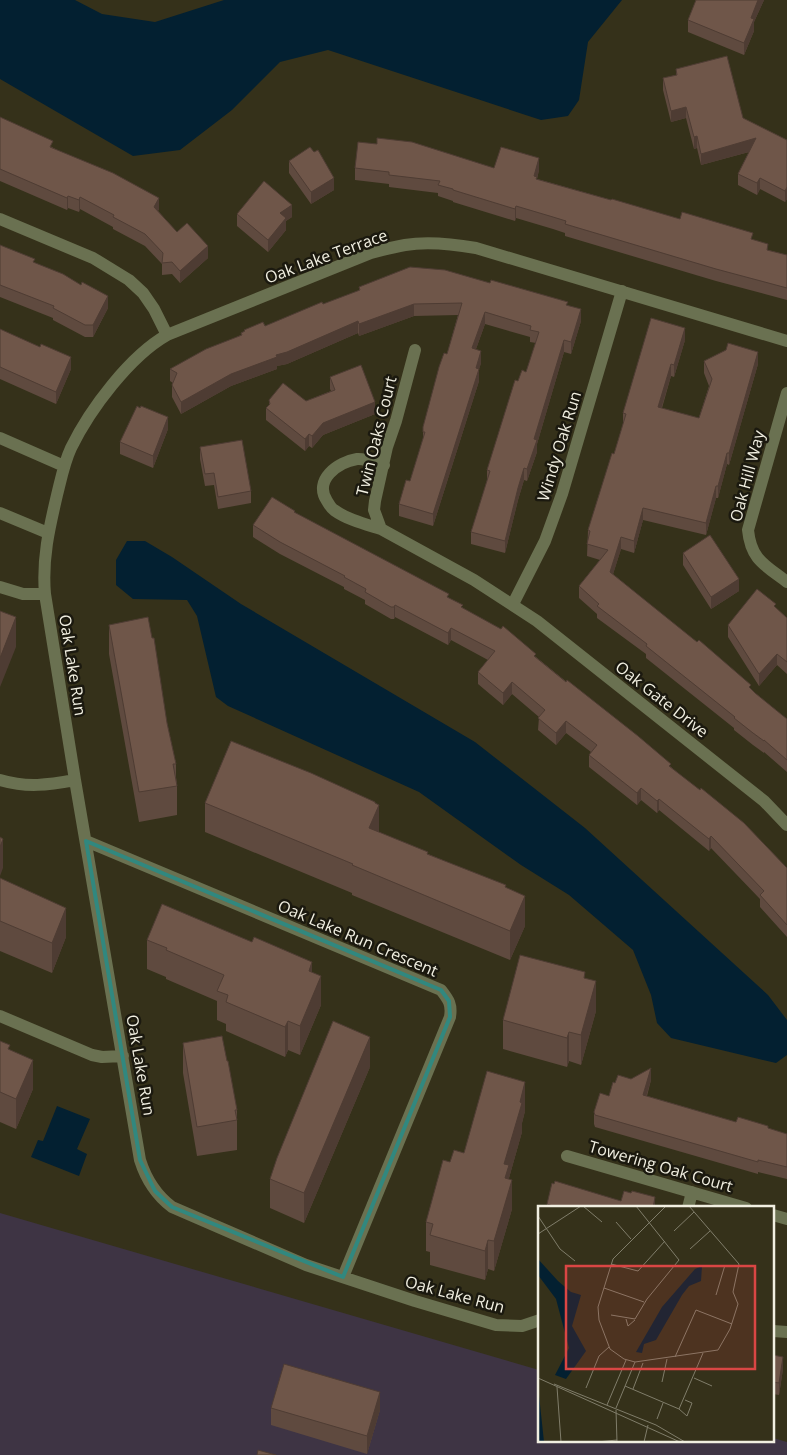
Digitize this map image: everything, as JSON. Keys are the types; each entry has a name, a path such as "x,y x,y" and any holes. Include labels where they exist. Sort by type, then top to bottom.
{"street":[{"path":"0,219 93,258 129,280 143,293 154,309 167,335"},
{"name":"Oak Lake Terrace","path":"48,532 64,466 72,447 101,399 126,368 154,342 167,335 371,253 410,244 460,245 476,248 787,341"},
{"name":"Windy Oak Run","path":"513,604 546,541 559,504 622,291"},
{"name":"Twin Oaks Court","path":"381,529 374,510 375,501 387,447 416,350"},
{"name":"Oak Hill Way","path":"787,393 748,530 754,554 787,582"},
{"path":"0,438 64,466"},
{"path":"384,465 359,459 344,463 330,471 324,479 324,496 332,509 357,522 381,529 474,580 513,604"},
{"path":"0,513 48,532"},
{"name":"Oak Lake Run","path":"48,532 44,572 46,594 75,780 140,1160 144,1172 162,1199 172,1207 306,1265 415,1301 496,1325 522,1326 538,1321"},
{"path":"0,586 23,594 46,594"},
{"name":"Oak Gate Drive","path":"513,604 764,801 787,825"},
{"path":"0,780 17,785 46,786 75,780"},
{"name":"Oak Lake Run Crescent","path":"86,841 441,990 449,1001 451,1009 450,1018 343,1277"},
{"path":"0,1016 92,1056 123,1056"},
{"name":"Towering Oak Court","path":"567,1156 739,1206"},
{"path":"688,1206 692,1192"},
{"path":"774,1215 787,1219"},
{"path":"774,1331 787,1332"}],"highlighted area":[{"path":"86,841 441,990 449,1001 450,1017 343,1277 172,1207 155,1191 140,1160"}],"shaded area":[{"path":"0,1213 538,1370 538,1442 774,1442 774,1438 787,1442 787,1455 0,1455"}],"water":[{"path":"0,0 75,0 102,14 155,22 224,0 622,0 588,42 579,100 568,116 541,120 328,50 280,62 232,110 180,150 133,156 0,79"},
{"path":"127,541 145,541 241,604 475,742 585,828 768,995 787,1020 787,1055 776,1063 671,1038 657,1023 651,995 633,950 569,895 521,865 419,792 228,706 216,697 197,616 187,600 133,599 116,585 116,560"},
{"path":"57,1106 90,1119 77,1149 87,1154 79,1176 31,1157 38,1140 43,1141"}],"building":[{"path":"696,0 758,0 751,18 754,19 744,43 688,20"},
{"path":"727,56 743,118 787,140 787,187 785,191 760,178 757,183 738,174 756,138 701,154 697,136 694,137 686,107 671,111 663,78 677,75 676,69"},
{"path":"0,117 53,141 50,147 113,173 159,198 154,207 177,232 187,223 208,246 180,271 172,262 162,263 163,253 145,234 113,217 114,215 80,197 79,200 68,196 67,198 0,169"},
{"path":"377,138 412,142 494,168 501,147 539,158 534,176 537,177 536,179 680,219 682,212 753,233 751,239 768,244 767,250 787,255 787,288 565,224 566,221 516,206 515,209 453,190 438,185 440,181 389,175 389,172 355,168 358,142 377,144"},
{"path":"310,147 314,152 318,150 334,178 311,192 289,161"},
{"path":"264,181 292,205 280,213 286,218 268,240 237,214"},
{"path":"0,245 35,259 33,262 63,274 81,285 82,282 108,296 93,325 85,325 53,308 54,306 0,285"},
{"path":"410,267 445,270 490,283 491,280 568,302 566,305 581,309 571,342 564,340 534,439 537,440 527,469 524,468 518,488 505,541 471,532 490,471 487,470 515,380 518,381 522,370 526,372 539,332 530,330 531,326 485,312 472,348 481,351 476,368 479,369 433,514 399,504 406,480 410,481 425,432 423,432 423,427 439,367 444,353 447,354 462,303 414,304 359,324 358,321 276,355 277,357 231,374 181,402 172,385 177,373 170,369 206,349 242,335 241,333 244,330 263,322 265,326 322,302 323,304 360,290 359,287"},
{"path":"651,318 685,328 674,365 671,364 658,407 699,418 712,379 704,361 726,350 728,343 758,352 729,453 727,453 718,486 716,486 706,523 643,508 634,541 621,537 610,572 697,642 699,640 751,685 749,687 755,693 787,719 787,760 646,646 647,644 597,606 599,604 579,586 608,550 587,544 590,531 588,530 626,414 623,413"},
{"path":"0,329 40,347 41,344 71,357 56,392 0,367"},
{"path":"361,365 375,402 323,423 312,436 309,434 305,439 266,408 270,404 269,400 283,383 306,401 335,390 330,377"},
{"path":"137,406 168,417 153,456 120,442"},
{"path":"242,440 251,491 218,497 214,473 205,474 200,447"},
{"path":"272,497 294,512 449,594 447,597 463,605 461,607 501,629 503,626 536,654 534,656 638,736 671,764 669,766 700,790 701,788 744,823 787,868 787,925 760,895 764,891 711,836 709,839 659,799 657,801 641,788 637,793 589,755 597,745 566,721 556,733 538,718 545,710 512,682 503,693 478,672 495,651 451,628 448,633 395,605 391,607 365,592 366,589 345,576 280,542 253,525"},
{"path":"710,535 739,579 711,597 683,553"},
{"path":"757,589 776,604 774,606 787,618 787,662 777,654 759,674 728,625"},
{"path":"0,611 16,617 0,658"},
{"path":"148,617 152,638 154,638 167,723 176,764 173,764 177,786 139,792 109,625"},
{"path":"231,741 311,773 375,802 379,805 369,828 428,852 427,854 506,885 505,887 525,896 510,931 205,803"},
{"path":"0,878 66,908 52,943 0,921"},
{"path":"162,904 252,942 254,937 312,962 309,971 321,976 300,1026 288,1021 285,1027 226,1002 228,995 217,991 224,975 147,940"},
{"path":"520,955 585,972 584,978 596,981 581,1035 569,1032 567,1038 503,1020"},
{"path":"333,1021 370,1037 304,1193 270,1179"},
{"path":"222,1036 237,1110 235,1110 237,1120 197,1127 183,1043"},
{"path":"0,1041 10,1045 8,1049 33,1060 16,1099 0,1092"},
{"path":"651,1068 643,1095 736,1122 738,1117 787,1134 787,1167 758,1160 758,1162 595,1115 594,1112 600,1093 609,1096 613,1082 615,1083 618,1075 631,1079"},
{"path":"487,1071 525,1082 520,1102 522,1103 504,1164 509,1165 505,1178 512,1180 494,1241 488,1240 485,1251 430,1235 433,1224 426,1222 443,1160 450,1162 454,1150 464,1153"},
{"path":"555,1181 621,1201 624,1191 631,1193 632,1191 655,1197 653,1206 553,1206 547,1204 552,1183 554,1184"},
{"path":"774,1355 783,1357 779,1383 774,1382"},
{"path":"284,1364 380,1392 367,1436 271,1408"},
{"path":"258,1450 276,1455 257,1455"}]}
